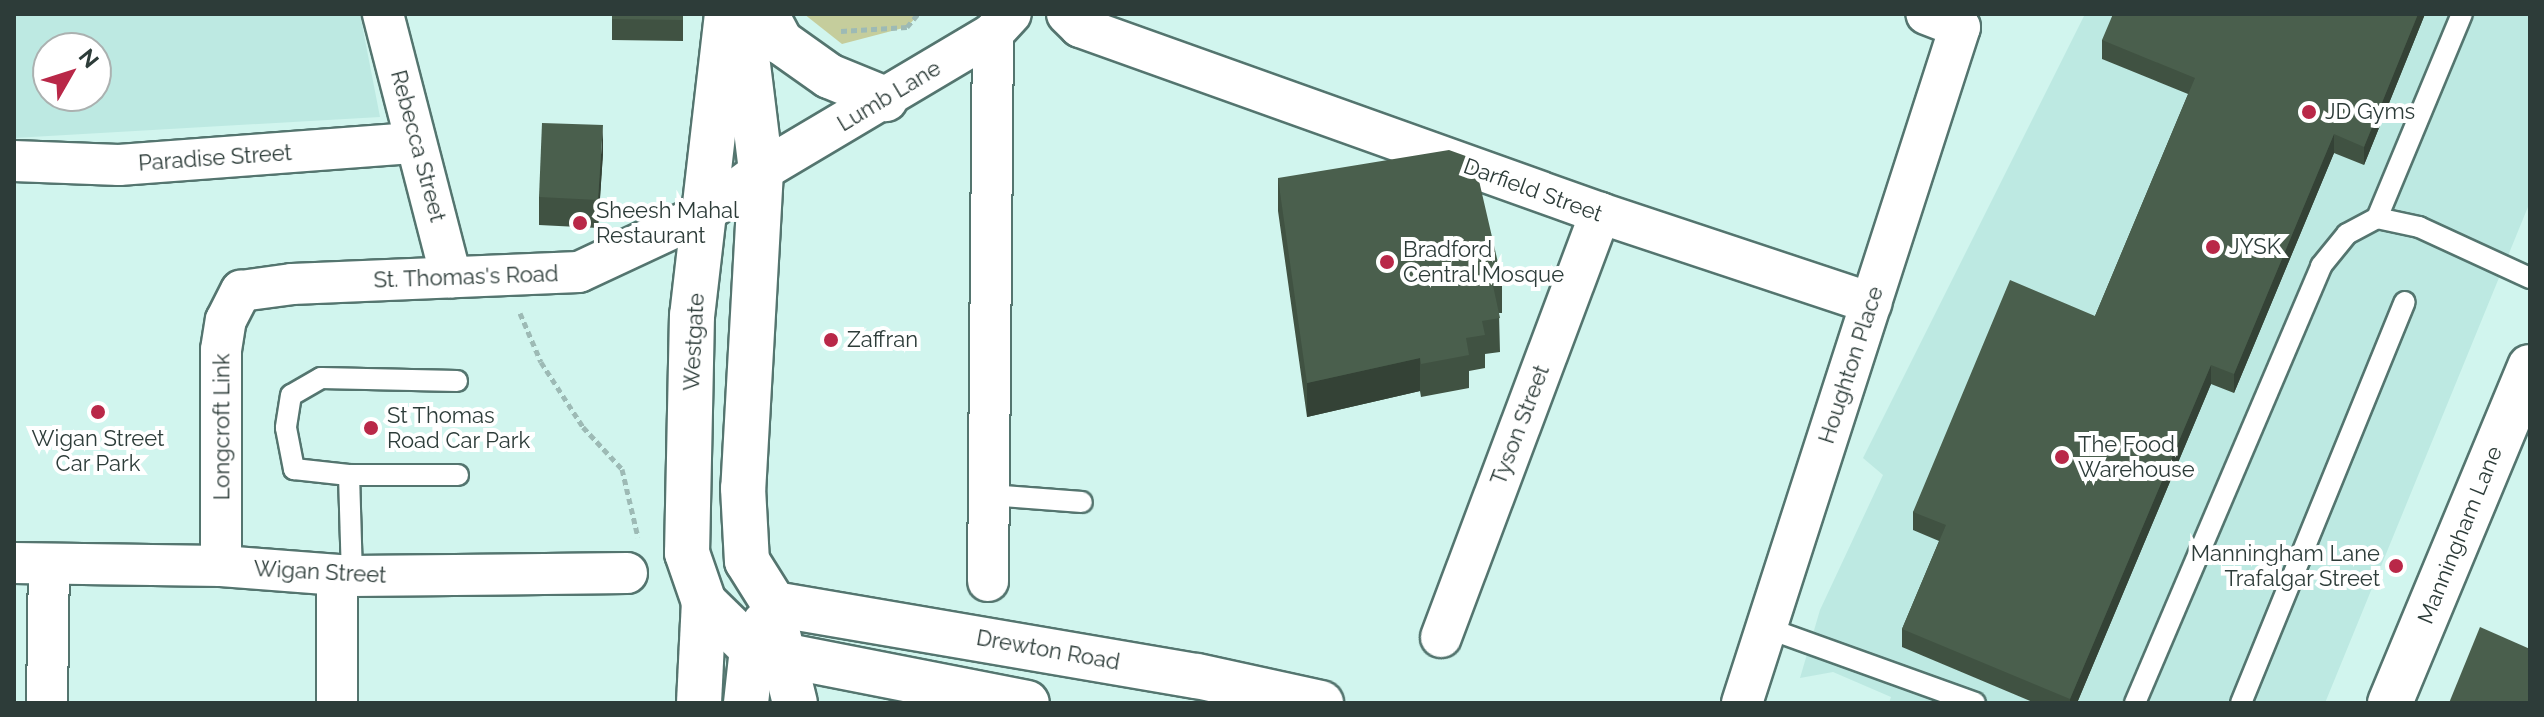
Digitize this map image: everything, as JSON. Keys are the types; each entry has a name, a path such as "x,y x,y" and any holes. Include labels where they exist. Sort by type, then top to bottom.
{"main road":[{"name":"Westgate","path":"727,14 692,315 687,553 704,602 766,653 795,703"},
{"name":"Westgate","path":"741,14 761,171 743,488 747,561 774,604 766,653 746,703"},
{"path":"766,14 781,42 829,76 885,99"},
{"name":"Manningham Lane","path":"2390,703 2530,367"},
{"path":"699,703 704,602"},
{"name":"Drewton Road","path":"774,604 1197,676 1321,703"},
{"path":"766,653 969,698 1027,703"}],"street":[{"name":"Rebecca Street","path":"383,14 451,277"},
{"name":"Darfield Street","path":"1067,14 1080,27 1600,213 1871,303"},
{"name":"Houghton Place","path":"1742,703 1871,303 1950,18"},
{"name":"Lumb Lane","path":"761,171 885,99 1002,23"},
{"path":"988,581 1002,23"},
{"name":"Paradise Street","path":"14,161 119,165 415,143"},
{"name":"St. Thomas's Road","path":"241,291 292,284 579,272 705,213 761,171"},
{"name":"Tyson Street","path":"1441,637 1600,213"},
{"name":"Longcroft Link","path":"221,566 221,350 226,320 241,291"},
{"name":"Wigan Street","path":"31,564 221,566 345,575 632,556"},
{"path":"31,564 47,703"},
{"path":"337,703 345,575"}],"lane":[{"path":"2135,703 2321,266 2347,234 2377,218 2462,14"},
{"path":"2377,218 2419,227 2530,278"},
{"path":"2241,703 2405,302"},
{"path":"457,381 321,378 291,395 286,428 294,469 349,475 458,475"},
{"path":"345,575 349,475"},
{"path":"990,495 1082,502"},
{"path":"1767,628 1975,703"}],"path":[{"path":"831,23 842,31 907,27 918,14"},
{"path":"503,275 541,362 583,427 622,469 632,556"}],"shaded area":[{"path":"14,14 360,14 380,117 14,138"},
{"path":"2085,14 2530,14 2530,202 2325,703 1889,703 1891,697 1833,672 1800,678 1820,610 1883,475 1863,458"}],"green space":[{"path":"804,14 919,14 907,27 842,44"}],"building":[{"path":"612,14 683,14 683,20 612,19"},
{"path":"2113,14 2418,14 2364,147 2334,134 2234,374 2211,365 2070,699 1902,629 1946,525 1913,512 2010,280 2095,316 2195,78 2102,40"},
{"path":"542,123 603,125 598,200 539,197"},
{"name":"Bradford Central Mosque","path":"1449,150 1474,159 1502,280 1492,281 1500,318 1482,321 1485,335 1466,338 1469,355 1421,364 1420,358 1307,383 1278,178"},
{"path":"2480,627 2530,649 2530,703 2449,703"}],"place":[{"name":"JD Gyms","path":"2309,112"},
{"name":"Sheesh Mahal Restaurant","path":"580,223"},
{"name":"JYSK","path":"2213,247"},
{"name":"Bradford Central Mosque","path":"1387,262"},
{"name":"Zaffran","path":"831,340"},
{"name":"Wigan Street Car Park","path":"98,412"},
{"name":"St Thomas Road Car Park","path":"371,428"},
{"name":"The Food Warehouse","path":"2062,457"},
{"name":"Manningham Lane Trafalgar Street","path":"2396,566"}]}
